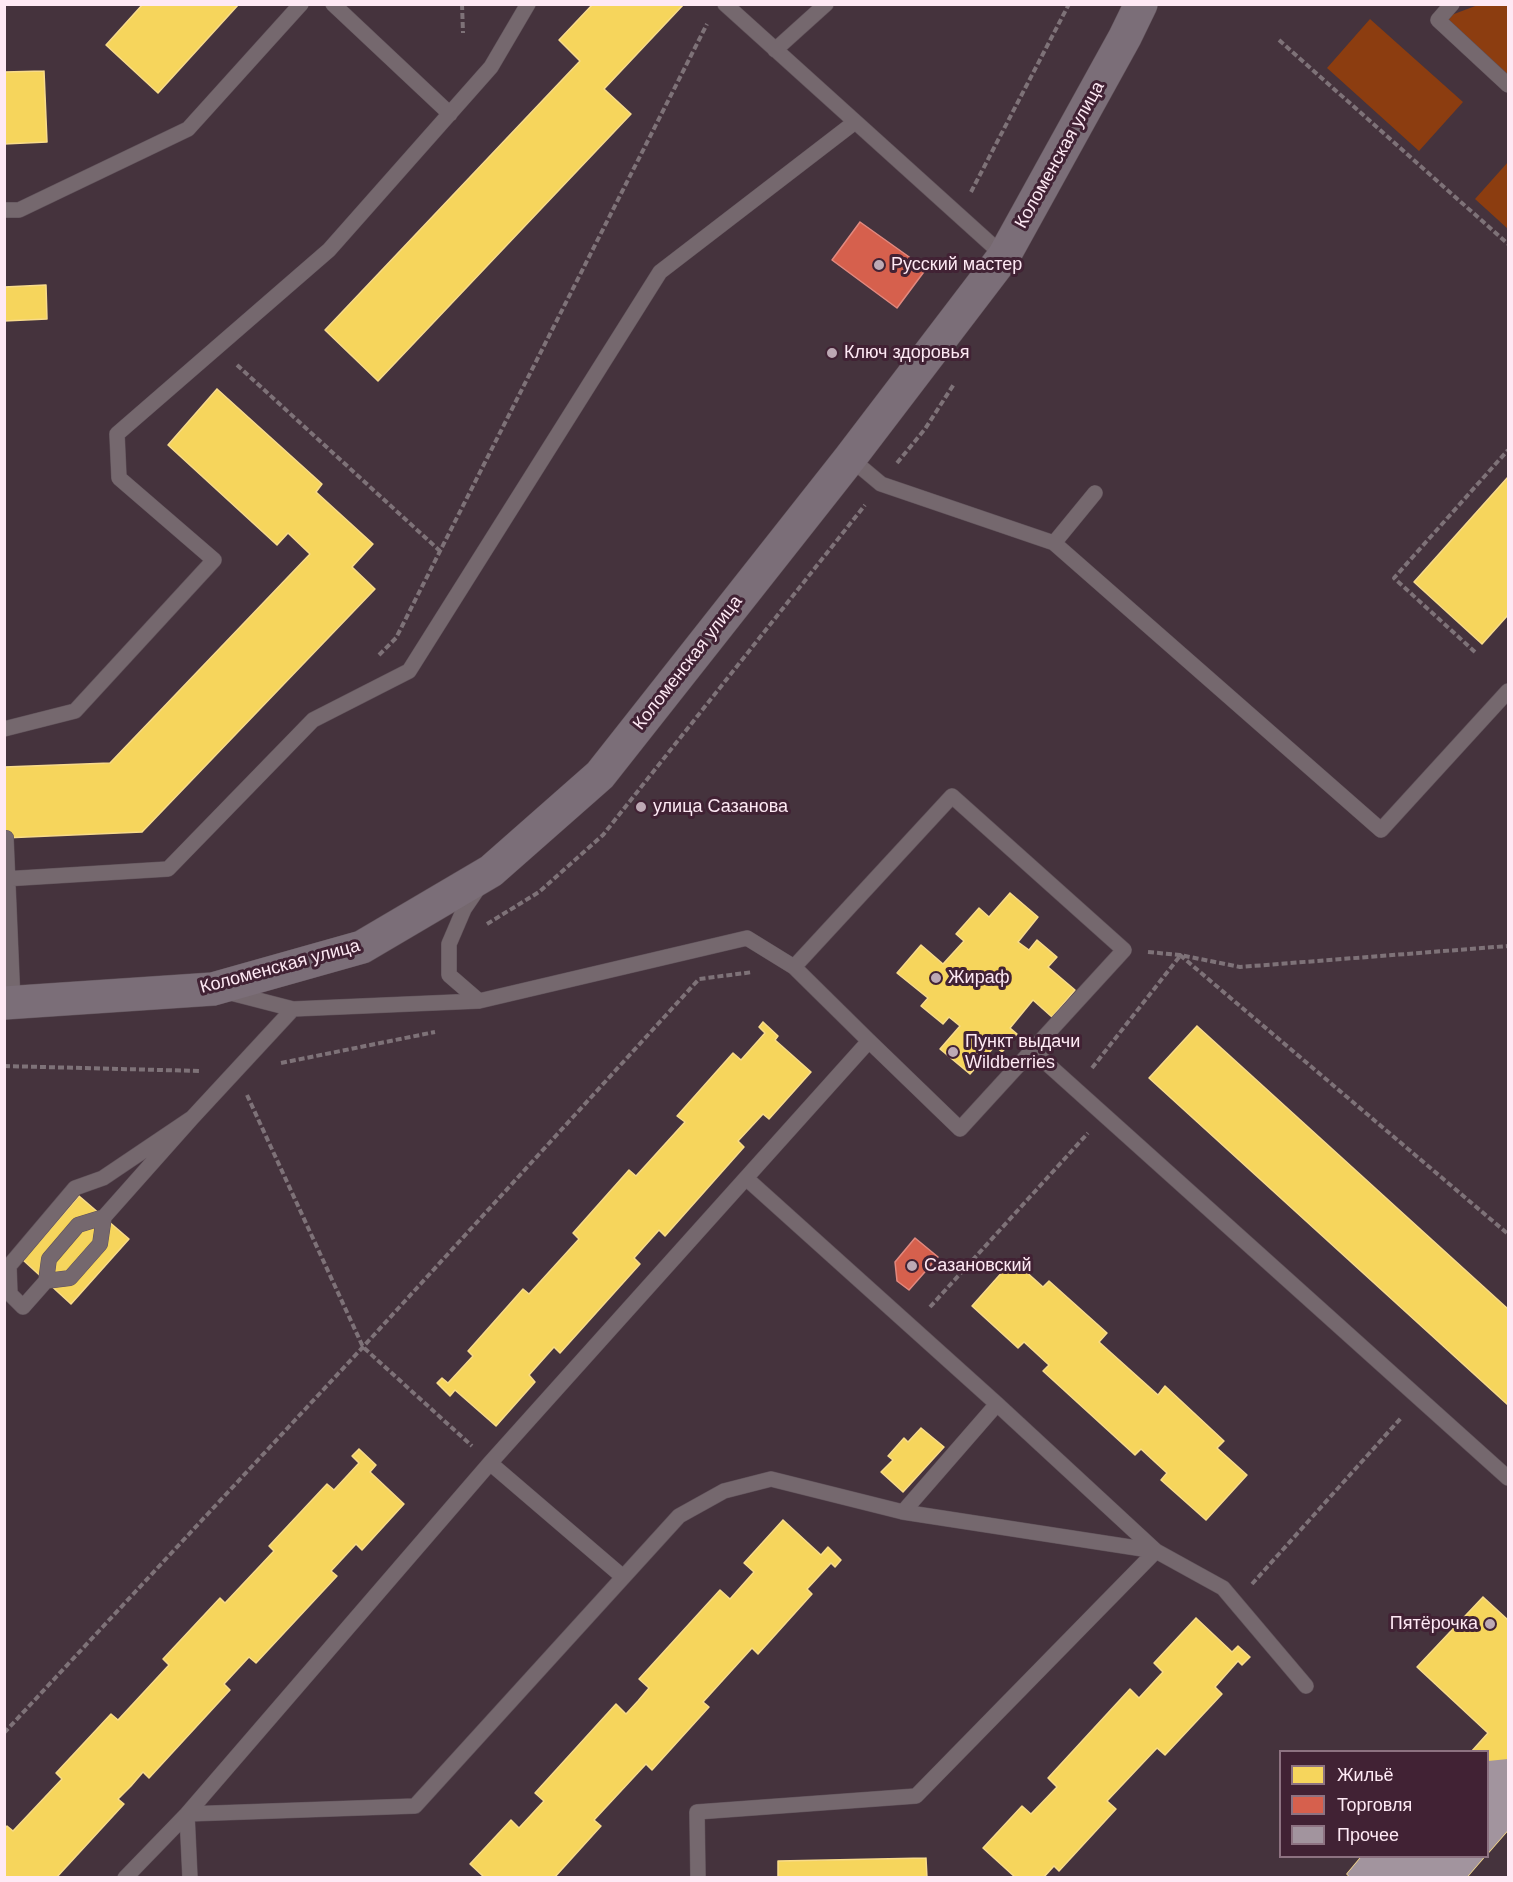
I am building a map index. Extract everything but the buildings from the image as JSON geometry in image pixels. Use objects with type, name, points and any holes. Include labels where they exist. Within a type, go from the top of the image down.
[{"type":"main road","name":"Коломенская улица","points":[[9,1003],[213,989],[362,946],[491,871],[600,775],[850,458],[1004,256],[1141,4]]},
{"type":"lane","points":[[4,210],[19,210],[188,129],[301,4]]},
{"type":"lane","points":[[333,4],[450,114]]},
{"type":"lane","points":[[4,729],[75,711],[214,560],[119,478],[117,434],[329,250],[491,67],[528,4]]},
{"type":"lane","points":[[725,4],[1004,256]]},
{"type":"lane","points":[[776,50],[826,4]]},
{"type":"lane","points":[[1452,4],[1438,20],[1509,85]]},
{"type":"lane","points":[[6,879],[168,868],[313,720],[409,671],[660,272],[855,122]]},
{"type":"lane","points":[[850,458],[881,484],[1054,543],[1380,830],[1509,691]]},
{"type":"lane","points":[[1054,543],[1095,493]]},
{"type":"lane","points":[[213,989],[293,1009],[479,1001],[747,938],[794,967],[960,1129],[1124,950],[952,796],[794,967]]},
{"type":"lane","points":[[6,838],[9,1003]]},
{"type":"lane","points":[[479,1001],[449,975],[449,944],[464,909],[491,871]]},
{"type":"lane","points":[[46,1281],[70,1278],[100,1244],[104,1217],[293,1009]]},
{"type":"lane","points":[[125,1878],[187,1814],[490,1463],[869,1041]]},
{"type":"lane","points":[[1033,1051],[1509,1478]]},
{"type":"lane","points":[[104,1217],[78,1224],[49,1259],[46,1281],[23,1307],[10,1294],[9,1266],[75,1188],[103,1178],[192,1118]]},
{"type":"lane","points":[[747,1179],[1156,1551],[1223,1588],[1305,1686]]},
{"type":"lane","points":[[903,1512],[997,1404]]},
{"type":"lane","points":[[490,1463],[622,1577]]},
{"type":"lane","points":[[187,1814],[415,1806],[679,1516],[724,1491],[771,1479],[903,1512],[1156,1551]]},
{"type":"lane","points":[[698,1878],[697,1812],[916,1796],[1156,1551]]},
{"type":"lane","points":[[187,1814],[190,1878]]},
{"type":"path","points":[[462,4],[463,33]]},
{"type":"path","points":[[958,215],[1069,4]]},
{"type":"path","points":[[371,662],[396,638],[712,15]]},
{"type":"path","points":[[1279,40],[1509,244]]},
{"type":"path","points":[[217,347],[440,550]]},
{"type":"path","points":[[1475,652],[1394,578],[1509,450]]},
{"type":"path","points":[[1180,955],[1240,967],[1509,946]]},
{"type":"path","points":[[1076,1089],[1180,955]]},
{"type":"path","points":[[1180,955],[1509,1234]]},
{"type":"path","points":[[688,981],[794,967]]},
{"type":"path","points":[[4,1733],[363,1347],[699,979]]},
{"type":"path","points":[[4,1066],[237,1072],[445,1030]]},
{"type":"path","points":[[237,1072],[363,1347],[490,1463]]},
{"type":"path","points":[[911,1328],[1104,1115]]},
{"type":"path","points":[[1235,1603],[1419,1397]]},
{"type":"shaded area","points":[[1478,5],[1508,5],[1508,85],[1438,20]]},
{"type":"shaded area","points":[[1370,19],[1463,102],[1419,151],[1327,68]]},
{"type":"shaded area","points":[[1508,162],[1508,229],[1475,199]]},
{"type":"place","name":"Русский мастер","points":[[879,265]]},
{"type":"place","name":"Ключ здоровья","points":[[832,353]]},
{"type":"place","name":"улица Сазанова","points":[[641,807]]},
{"type":"place","name":"Жираф","points":[[936,978]]},
{"type":"place","name":"Пункт выдачи Wildberries","points":[[953,1052]]},
{"type":"place","name":"Сазановский","points":[[912,1266]]},
{"type":"place","name":"Пятёрочка","points":[[1490,1624]]}]
